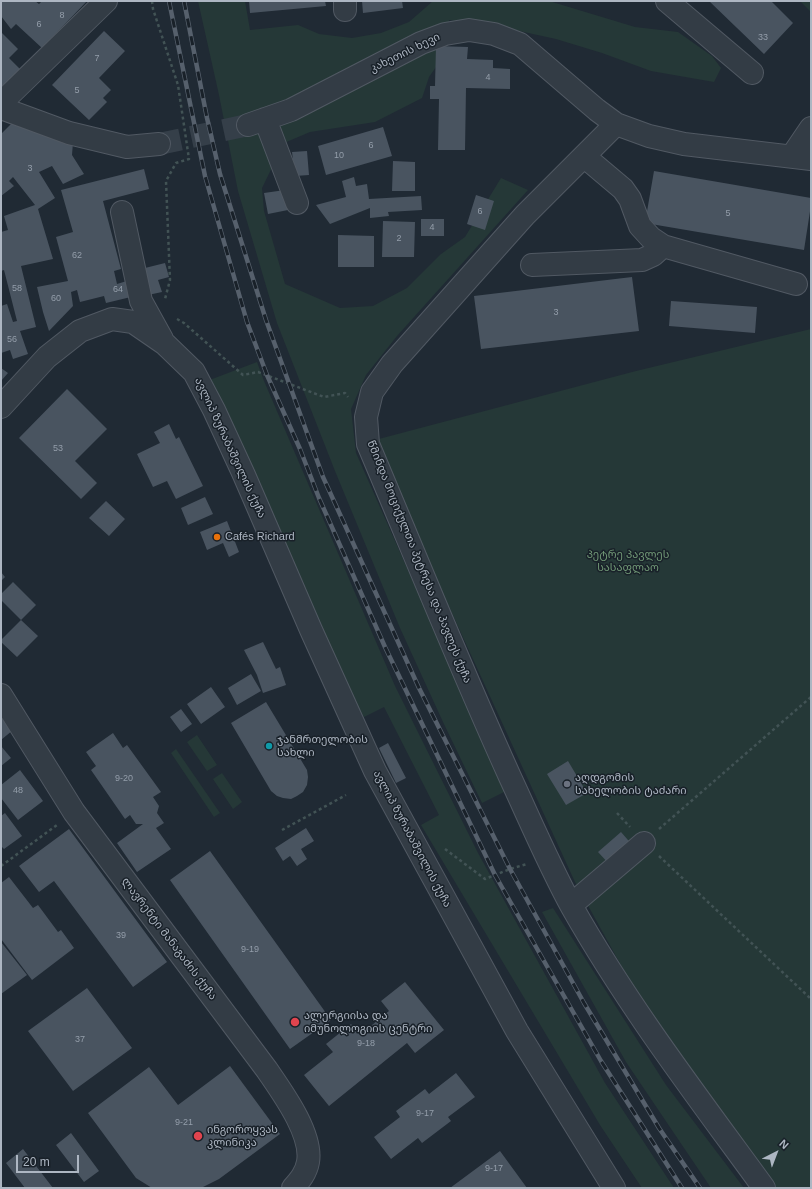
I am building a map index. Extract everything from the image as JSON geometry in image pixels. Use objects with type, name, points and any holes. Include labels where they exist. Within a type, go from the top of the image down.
[{"type":"street","points":[[1,103],[106,1]]},
{"type":"street","points":[[667,1],[752,73]]},
{"type":"street","name":"კახეთის ხევი","points":[[297,203],[256,122],[291,110],[421,44],[445,34],[469,30],[494,34],[520,44],[597,110],[616,124]]},
{"type":"street","points":[[1,108],[69,133],[127,147],[159,144]]},
{"type":"street","points":[[616,124],[649,136],[684,144],[802,157],[811,128]]},
{"type":"street","name":"წმინდა მოციქულთა პეტრესა და პავლეს ქუჩა","points":[[616,124],[585,157],[566,173],[525,215],[392,364],[372,392],[366,417],[368,444],[487,725],[547,858],[571,905],[597,950],[645,1025],[764,1188]]},
{"type":"street","points":[[585,157],[623,190],[630,199],[640,226],[651,238],[663,246],[796,284]]},
{"type":"street","points":[[122,212],[141,301],[165,344]]},
{"type":"street","points":[[532,265],[642,260],[653,255],[663,246]]},
{"type":"street","name":"ავლიპ ზურაბაშვილის ქუჩა","points":[[1,406],[47,357],[80,331],[112,319],[133,322],[165,344],[194,372],[214,410],[244,475],[375,771],[517,1031],[614,1188]]},
{"type":"street","name":"ლავრენტი მანაგაძის ქუჩა","points":[[1,695],[74,812],[267,1070],[296,1114],[307,1141],[309,1161],[304,1184]]},
{"type":"street","points":[[571,905],[644,842]]},
{"type":"path","points":[[152,1],[153,9],[178,85],[189,159],[176,164],[166,182],[170,280],[165,300]]},
{"type":"path","points":[[171,316],[184,323],[243,374],[258,372],[324,397],[345,393],[366,417]]},
{"type":"path","points":[[644,842],[811,697]]},
{"type":"path","points":[[282,830],[346,795]]},
{"type":"path","points":[[1,866],[74,812]]},
{"type":"path","points":[[617,813],[644,842],[811,999]]},
{"type":"path","points":[[445,849],[485,879],[510,869],[547,858]]},
{"type":"green space","points":[[198,1],[245,1],[250,30],[298,25],[319,34],[352,38],[381,33],[409,22],[433,1],[549,1],[635,27],[678,32],[712,56],[721,68],[714,82],[651,71],[602,53],[556,39],[510,29],[449,20],[446,53],[429,77],[422,98],[375,122],[310,132],[284,143],[262,188],[264,211],[285,284],[340,308],[373,306],[407,288],[441,254],[465,237],[501,178],[528,190],[397,336],[366,375],[351,409],[356,453],[506,791],[482,803],[400,628],[335,471],[277,323],[238,191]]},
{"type":"green space","points":[[800,1],[811,1],[811,12]]},
{"type":"green space","name":"პეტრე პავლეს სასაფლაო","points":[[811,329],[811,1188],[773,1188],[644,1007],[575,882],[445,598],[375,440],[636,371]]},
{"type":"green space","points":[[257,362],[395,686],[478,853],[605,1083],[674,1188],[642,1188],[600,1125],[421,825],[439,815],[384,707],[364,717],[357,709],[207,381]]},
{"type":"green space","points":[[197,735],[217,765],[207,771],[187,742]]},
{"type":"green space","points":[[176,749],[220,813],[214,817],[171,753]]},
{"type":"green space","points":[[222,773],[242,802],[233,809],[213,779]]},
{"type":"green space","points":[[553,908],[666,1085],[744,1188],[711,1188],[626,1062],[542,912]]},
{"type":"building","points":[[1,1],[35,1],[39,4],[42,1],[87,1],[42,48],[16,24],[11,29],[1,16]]},
{"type":"building","points":[[249,1],[325,1],[326,6],[250,13]]},
{"type":"building","points":[[362,1],[402,1],[403,8],[363,13]]},
{"type":"building","points":[[709,1],[771,1],[793,23],[764,54]]},
{"type":"building","points":[[104,31],[125,51],[99,78],[111,90],[103,98],[107,102],[89,120],[52,85]]},
{"type":"building","points":[[1,32],[18,49],[9,58],[20,69],[1,89]]},
{"type":"building","points":[[436,46],[468,47],[467,59],[493,60],[493,68],[510,69],[510,89],[466,88],[465,150],[438,150],[439,99],[430,99],[430,86],[435,86]]},
{"type":"building","points":[[13,122],[73,142],[72,155],[84,174],[63,184],[52,166],[39,172],[55,198],[38,209],[53,259],[21,266],[36,327],[20,331],[28,354],[13,359],[10,350],[1,353],[1,306],[7,304],[13,322],[17,321],[4,270],[1,271],[1,232],[8,230],[4,216],[35,205],[13,177],[9,181],[14,186],[1,196],[1,134]]},
{"type":"building","points":[[383,127],[392,156],[326,175],[318,146]]},
{"type":"building","points":[[307,151],[309,175],[295,176],[292,152]]},
{"type":"building","points":[[393,161],[415,162],[415,191],[392,191]]},
{"type":"building","points":[[144,169],[149,189],[103,201],[121,269],[114,271],[117,284],[130,280],[135,296],[106,303],[104,296],[80,302],[77,290],[71,292],[73,306],[49,331],[37,287],[68,281],[56,237],[73,232],[61,190]]},
{"type":"building","points":[[654,171],[811,198],[804,250],[645,223]]},
{"type":"building","points":[[354,177],[356,186],[367,184],[369,199],[421,196],[422,210],[388,212],[389,216],[370,218],[370,208],[330,224],[316,205],[346,197],[342,181]]},
{"type":"building","points":[[285,190],[288,210],[268,214],[264,193]]},
{"type":"building","points":[[476,195],[494,201],[485,230],[467,224]]},
{"type":"building","points":[[421,219],[444,219],[444,236],[421,236]]},
{"type":"building","points":[[383,221],[415,222],[414,257],[382,257]]},
{"type":"building","points":[[338,235],[374,236],[374,267],[338,267]]},
{"type":"building","points":[[165,263],[169,277],[158,280],[162,292],[148,295],[141,269]]},
{"type":"building","points":[[632,277],[639,331],[481,349],[474,296]]},
{"type":"building","points":[[671,301],[757,307],[755,333],[669,326]]},
{"type":"building","points":[[1,368],[8,373],[1,381]]},
{"type":"building","points":[[67,389],[107,429],[75,461],[97,483],[81,499],[19,438]]},
{"type":"building","points":[[169,424],[176,439],[179,437],[203,486],[176,499],[167,481],[153,487],[137,454],[160,443],[154,432]]},
{"type":"building","points":[[205,497],[213,514],[188,525],[181,508]]},
{"type":"building","points":[[106,501],[125,519],[109,536],[89,518]]},
{"type":"building","points":[[227,521],[239,552],[229,557],[223,543],[207,550],[200,532]]},
{"type":"building","points":[[1,572],[5,577],[1,581]]},
{"type":"building","points":[[13,582],[36,605],[21,620],[1,600],[1,594]]},
{"type":"building","points":[[21,620],[38,636],[17,657],[1,642],[1,640]]},
{"type":"building","points":[[263,642],[276,669],[280,667],[286,685],[263,693],[257,675],[244,650]]},
{"type":"building","points":[[251,674],[261,691],[237,705],[228,688]]},
{"type":"building","points":[[211,687],[225,707],[201,724],[187,704]]},
{"type":"building","name":"ჯანმრთელობის სახლი","points":[[266,702],[307,770],[307,785],[303,792],[291,799],[277,796],[271,791],[231,723]]},
{"type":"building","points":[[181,709],[192,724],[181,732],[170,717]]},
{"type":"building","points":[[1,715],[13,730],[1,740]]},
{"type":"building","points":[[113,733],[123,748],[127,745],[161,792],[153,797],[159,806],[157,813],[164,823],[156,828],[171,849],[137,872],[117,843],[143,824],[136,824],[130,815],[125,819],[91,770],[96,766],[86,752]]},
{"type":"building","points":[[388,743],[406,778],[396,783],[379,748]]},
{"type":"building","points":[[1,746],[11,758],[1,766]]},
{"type":"building","name":"აღდგომის სახელობის ტაძარი","points":[[568,761],[587,793],[566,805],[547,774]]},
{"type":"building","points":[[20,770],[43,801],[18,820],[1,798],[1,785]]},
{"type":"building","points":[[5,813],[22,836],[4,849],[1,846],[1,816]]},
{"type":"building","points":[[306,828],[314,841],[301,849],[307,859],[297,866],[290,856],[283,861],[275,848]]},
{"type":"building","points":[[69,829],[167,962],[133,987],[54,881],[39,892],[19,866]]},
{"type":"building","points":[[621,832],[634,847],[611,866],[598,852]]},
{"type":"building","points":[[210,851],[331,1020],[290,1049],[170,880]]},
{"type":"building","points":[[9,877],[33,908],[38,905],[58,932],[61,930],[74,948],[32,980],[1,939],[1,883]]},
{"type":"building","points":[[1,942],[27,975],[1,994]]},
{"type":"building","points":[[405,982],[444,1030],[415,1053],[407,1043],[329,1106],[304,1075],[333,1052],[326,1044],[351,1024],[360,1035],[389,1011],[381,1001]]},
{"type":"building","points":[[87,988],[132,1048],[73,1091],[28,1031]]},
{"type":"building","points":[[230,1066],[280,1134],[219,1179],[201,1188],[152,1188],[136,1178],[88,1113],[149,1067],[178,1105]]},
{"type":"building","points":[[456,1073],[475,1097],[448,1117],[451,1121],[422,1143],[418,1138],[391,1159],[374,1137],[400,1117],[396,1111],[425,1089],[429,1094]]},
{"type":"building","points":[[71,1133],[99,1171],[84,1182],[56,1145]]},
{"type":"building","points":[[23,1149],[53,1188],[25,1188],[6,1163]]},
{"type":"building","points":[[500,1151],[527,1188],[450,1188]]},
{"type":"tunnel","points":[[159,144],[248,125]]},
{"type":"railway","points":[[169,1],[205,176],[247,322],[267,375],[300,449],[319,498],[385,647],[495,875],[601,1061],[682,1188]]},
{"type":"railway","points":[[184,1],[207,118],[220,174],[266,320],[323,477],[419,688],[510,869],[584,1003],[659,1128],[700,1188]]},
{"type":"place","name":"Cafés Richard","points":[[217,537]]},
{"type":"place","name":"ჯანმრთელობის სახლი","points":[[269,746]]},
{"type":"place","name":"აღდგომის სახელობის ტაძარი","points":[[567,784]]},
{"type":"place","name":"ალერგიისა და იმუნოლოგიის ცენტრი","points":[[295,1022]]},
{"type":"place","name":"ინგოროყვას კლინიკა","points":[[198,1136]]}]
